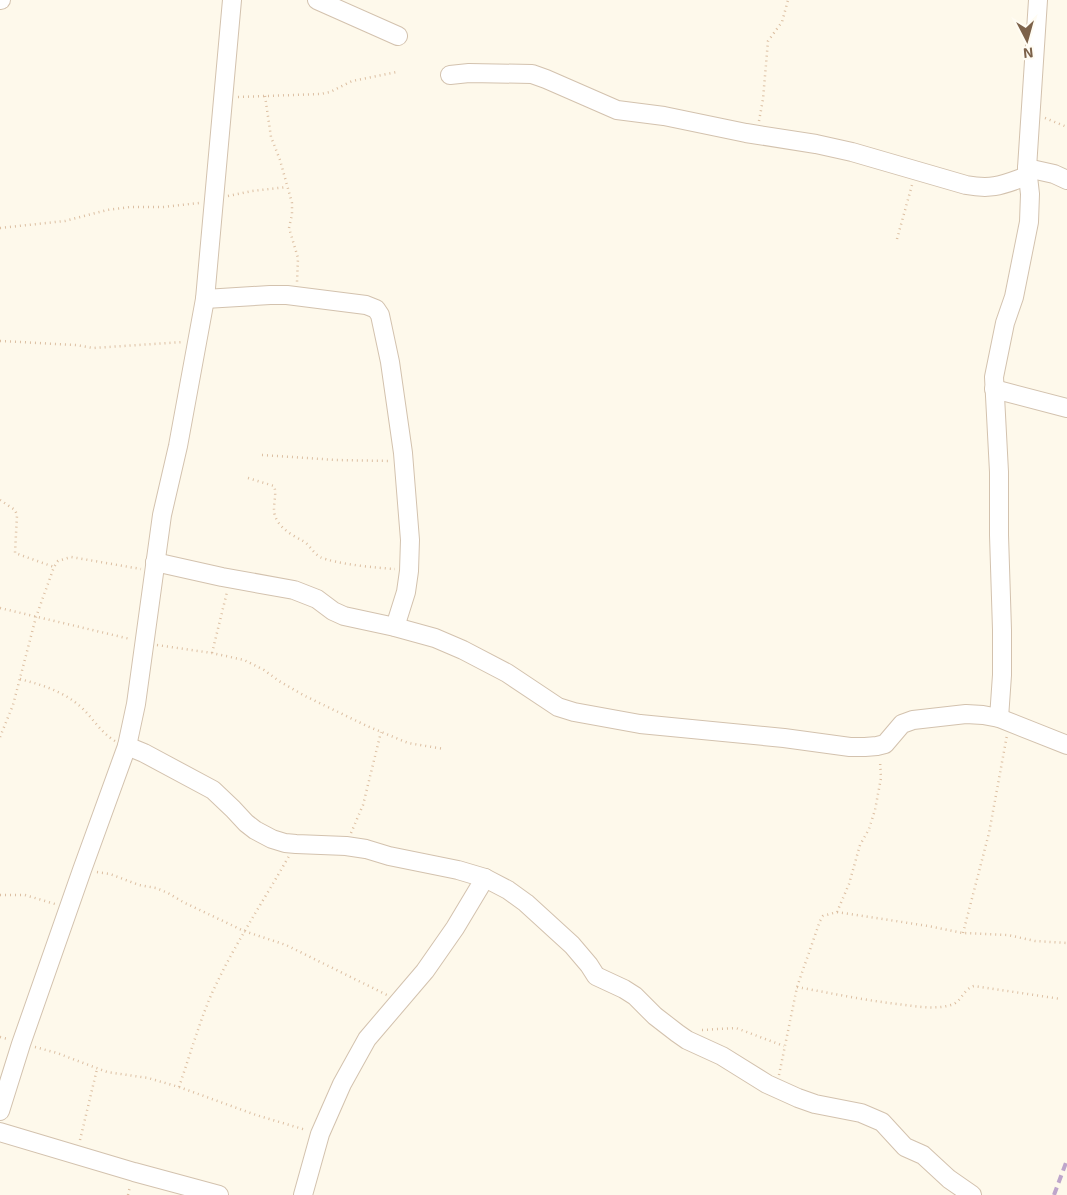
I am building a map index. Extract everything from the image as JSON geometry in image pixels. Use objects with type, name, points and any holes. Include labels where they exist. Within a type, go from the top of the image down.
[{"type":"street","points":[[0,1111],[21,1044],[127,746],[136,704],[162,515],[178,446],[205,299],[232,0]]},
{"type":"street","points":[[317,0],[398,36]]},
{"type":"street","points":[[1004,720],[999,472],[994,377],[998,351],[1014,297],[1029,222],[1030,194],[1027,172],[1038,0]]},
{"type":"street","points":[[450,75],[469,73],[532,74],[617,110],[664,116],[852,152],[982,188],[997,187],[1027,172],[1054,174],[1067,180]]},
{"type":"street","points":[[205,299],[270,295],[296,296],[366,305],[376,309],[380,315],[390,362],[404,462],[410,546],[406,592],[395,627]]},
{"type":"street","points":[[994,389],[1067,408]]},
{"type":"street","points":[[154,567],[294,590],[317,598],[333,612],[344,616],[435,638],[464,650],[507,673],[558,707],[574,712],[640,724],[758,735],[850,747],[880,745],[888,740],[902,724],[913,720],[966,714],[983,715],[1004,720],[1067,745]]},
{"type":"street","points":[[127,746],[144,752],[213,790],[255,830],[285,843],[346,846],[458,870],[485,878],[517,895],[572,945],[596,976],[624,989],[634,996],[676,1033],[722,1056],[776,1089],[815,1104],[861,1113],[882,1122],[905,1147],[923,1155],[949,1179],[972,1195]]},
{"type":"street","points":[[303,1195],[320,1134],[342,1084],[367,1039],[425,971],[455,928],[485,878]]},
{"type":"street","points":[[0,1132],[199,1192],[219,1195]]},
{"type":"path","points":[[757,134],[763,99],[768,41],[782,22],[788,0]]},
{"type":"path","points":[[222,98],[321,94],[330,92],[352,81],[397,72]]},
{"type":"path","points":[[265,96],[270,137],[280,160],[292,203],[290,235],[298,258],[296,296]]},
{"type":"path","points":[[1031,115],[1046,118],[1067,127]]},
{"type":"path","points":[[897,238],[916,171]]},
{"type":"path","points":[[0,228],[65,221],[130,206],[162,207],[213,201],[245,192],[287,187]]},
{"type":"path","points":[[0,341],[76,345],[93,348],[179,342],[198,343]]},
{"type":"path","points":[[262,455],[404,462]]},
{"type":"path","points":[[248,478],[274,486],[276,490],[274,515],[277,520],[282,527],[310,546],[321,557],[384,569],[409,571]]},
{"type":"path","points":[[0,500],[15,510],[18,515],[15,552],[54,567]]},
{"type":"path","points":[[0,737],[13,705],[36,617],[58,560],[71,557],[154,567]]},
{"type":"path","points":[[212,653],[231,579]]},
{"type":"path","points":[[0,608],[145,642],[212,653],[254,664],[305,696],[381,732],[408,743],[444,749]]},
{"type":"path","points":[[20,679],[60,692],[80,707],[107,736],[127,746]]},
{"type":"path","points":[[963,934],[988,833],[1004,720]]},
{"type":"path","points":[[346,846],[363,806],[381,732]]},
{"type":"path","points":[[837,912],[849,884],[860,845],[869,829],[875,810],[881,778],[880,745]]},
{"type":"path","points":[[179,1086],[206,1007],[244,931],[296,844]]},
{"type":"path","points":[[82,870],[110,874],[131,883],[156,888],[244,931],[286,945],[399,1001]]},
{"type":"path","points":[[0,895],[25,895],[68,909]]},
{"type":"path","points":[[776,1089],[797,987],[823,916],[837,912],[928,926],[963,934],[1008,934],[1048,943],[1067,943]]},
{"type":"path","points":[[797,987],[870,1000],[925,1007],[949,1006],[960,1000],[966,990],[974,986],[1062,999]]},
{"type":"path","points":[[676,1033],[714,1028],[736,1028],[784,1046]]},
{"type":"path","points":[[21,1044],[57,1053],[97,1069],[119,1075],[153,1079],[179,1086],[256,1115],[320,1134]]},
{"type":"path","points":[[77,1154],[97,1069]]},
{"type":"railway","points":[[1054,1195],[1067,1160]]}]
